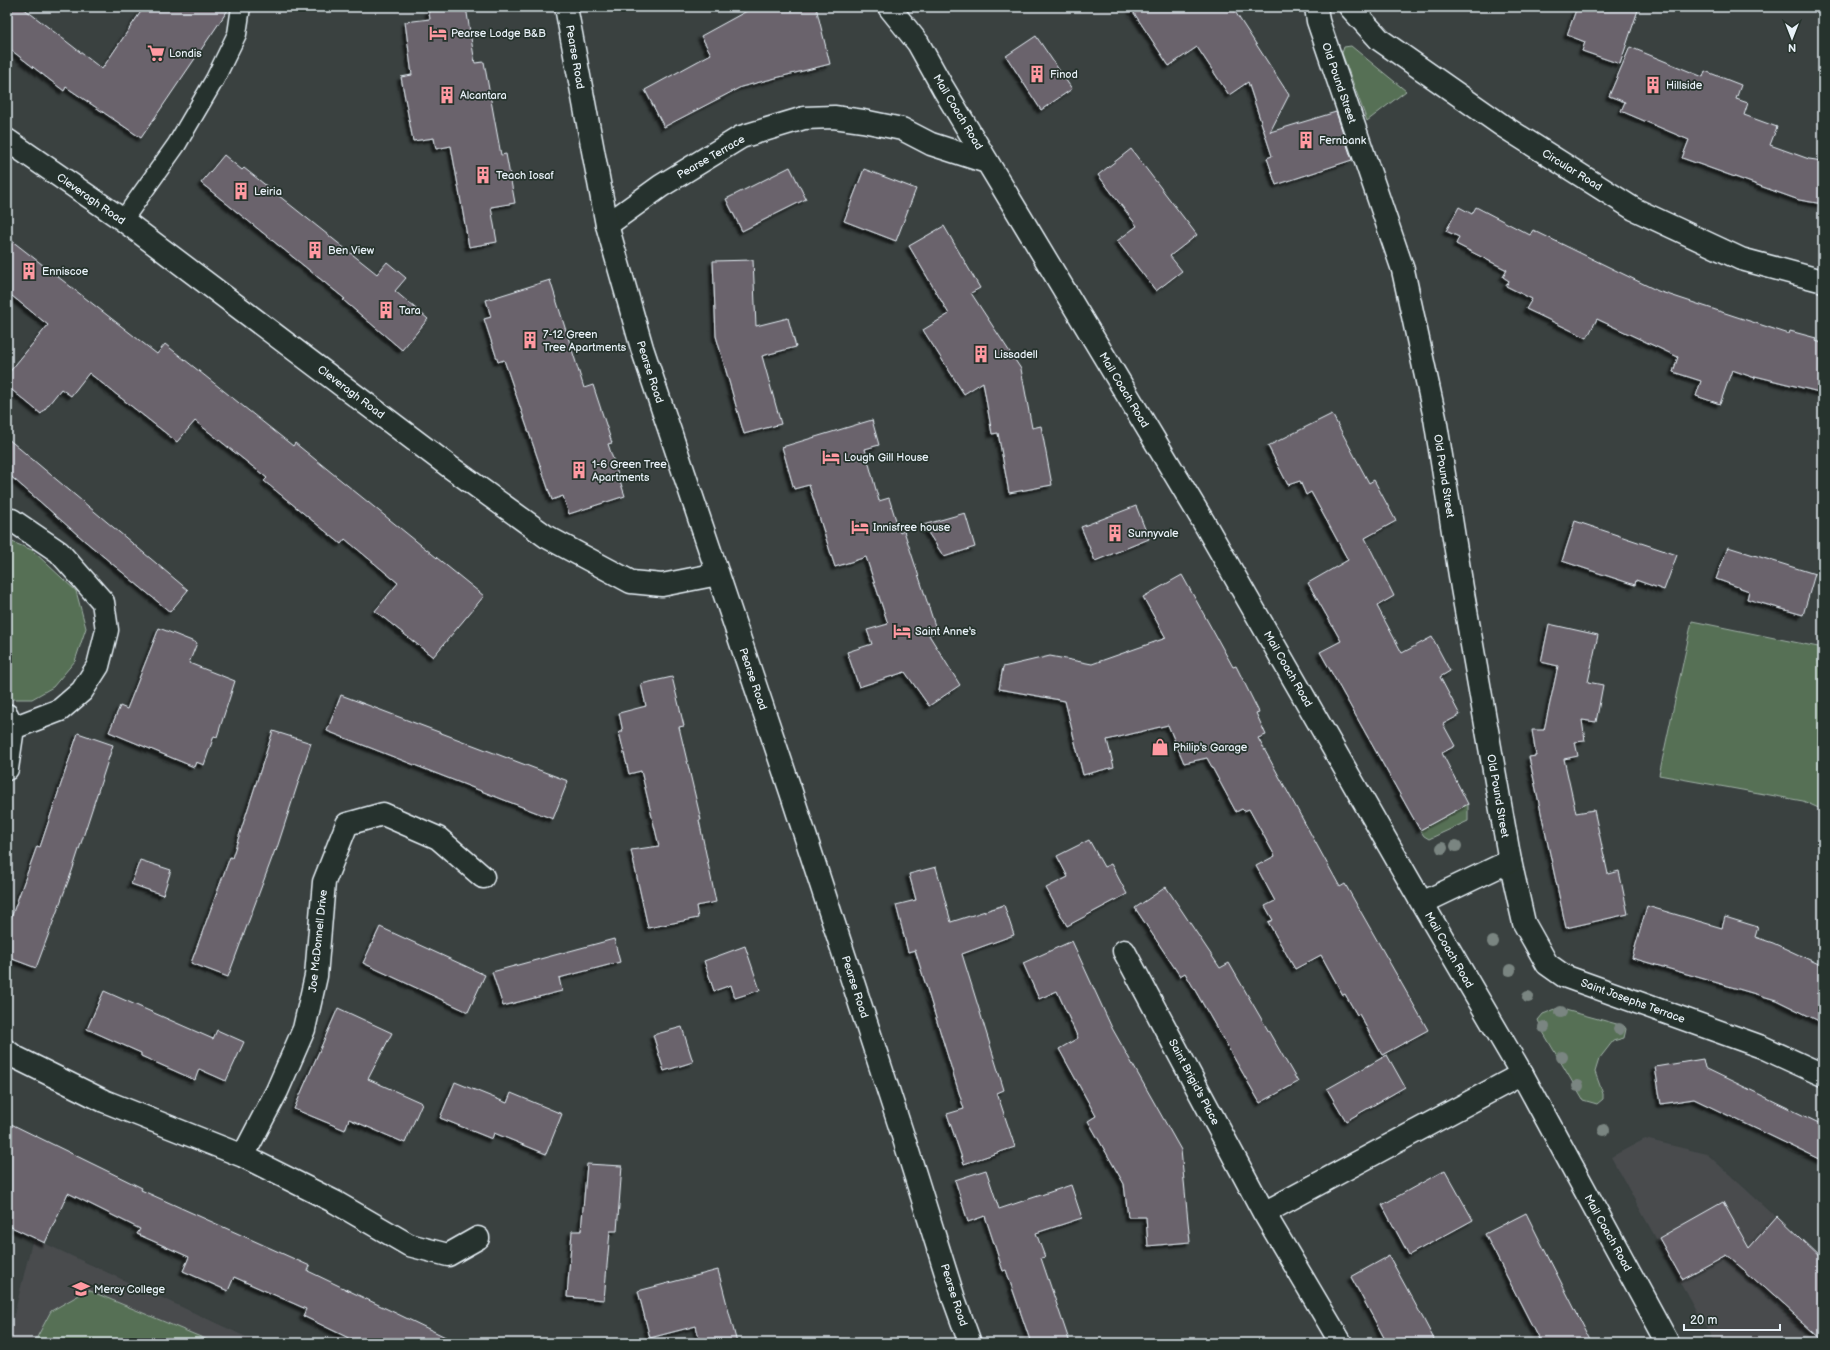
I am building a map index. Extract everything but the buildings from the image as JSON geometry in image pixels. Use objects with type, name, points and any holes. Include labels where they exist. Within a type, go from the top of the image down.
[{"type":"street","name":"Pearse Road","points":[[566,7],[607,226],[642,348],[791,792],[902,1131],[954,1299],[970,1343]]},
{"type":"street","name":"Mail Coach Road","points":[[889,7],[918,43],[987,162],[1203,521],[1522,1074],[1668,1343]]},
{"type":"street","name":"Old Pound Street","points":[[1316,7],[1318,21],[1404,278],[1435,418],[1462,588],[1510,861]]},
{"type":"street","name":"Circular Road","points":[[1350,7],[1380,40],[1503,126],[1634,209],[1741,259],[1823,281]]},
{"type":"street","name":"Pearse Terrace","points":[[607,226],[661,186],[741,137],[804,118],[834,117],[863,120],[902,129],[931,144],[987,162]]},
{"type":"street","name":"Cleveragh Road","points":[[7,140],[123,220],[444,462],[547,537],[631,582],[662,585],[718,574]]},
{"type":"street","points":[[7,521],[12,520],[59,552],[103,602],[107,630],[98,666],[82,691],[60,710],[10,721],[7,769]]},
{"type":"street","name":"Joe McDonnell Drive","points":[[243,1156],[277,1091],[304,1029],[316,976],[324,882],[347,824],[384,814],[438,838],[483,877]]},
{"type":"street","points":[[1422,903],[1510,861]]},
{"type":"street","name":"Saint Josephs Terrace","points":[[1510,861],[1524,923],[1547,964],[1564,976],[1762,1047],[1823,1075]]},
{"type":"street","name":"Saint Brigid's Place","points":[[1124,951],[1264,1214],[1341,1343]]},
{"type":"street","points":[[7,1051],[15,1057],[104,1101],[243,1156],[335,1202],[409,1244],[448,1255],[478,1238]]},
{"type":"street","points":[[1264,1214],[1522,1074]]},
{"type":"lane","points":[[123,220],[177,144],[215,79],[237,34],[241,7]]},
{"type":"shaded area","points":[[1645,1139],[1707,1154],[1823,1260],[1823,1342],[1714,1343],[1611,1157]]},
{"type":"shaded area","name":"Mercy College","points":[[33,1238],[259,1343],[7,1343]]},
{"type":"green space","points":[[1351,46],[1406,91],[1367,121],[1342,53],[1344,47]]},
{"type":"green space","points":[[7,540],[32,550],[76,591],[86,628],[75,661],[53,687],[32,699],[12,699],[7,694]]},
{"type":"green space","points":[[1692,621],[1823,648],[1823,810],[1803,801],[1659,775]]},
{"type":"green space","points":[[1468,804],[1468,821],[1429,839],[1424,836],[1420,830]]},
{"type":"green space","points":[[1558,1008],[1624,1026],[1626,1029],[1624,1038],[1613,1041],[1599,1059],[1595,1072],[1603,1094],[1603,1099],[1597,1104],[1583,1100],[1543,1032],[1538,1020],[1543,1014]]},
{"type":"green space","points":[[88,1290],[215,1343],[34,1343],[51,1311]]},
{"type":"place","name":"Pearse Lodge B&B","points":[[438,33]]},
{"type":"place","name":"Londis","points":[[156,53]]},
{"type":"place","name":"Finod","points":[[1037,74]]},
{"type":"place","name":"Hillside","points":[[1653,85]]},
{"type":"place","name":"Alcantara","points":[[447,95]]},
{"type":"place","name":"Fernbank","points":[[1306,140]]},
{"type":"place","name":"Teach Iosaf","points":[[483,175]]},
{"type":"place","name":"Leiria","points":[[241,191]]},
{"type":"place","name":"Ben View","points":[[315,250]]},
{"type":"place","name":"Enniscoe","points":[[29,271]]},
{"type":"place","name":"Tara","points":[[386,310]]},
{"type":"place","name":"7-12 Green Tree Apartments","points":[[530,340]]},
{"type":"place","name":"Lissadell","points":[[981,354]]},
{"type":"place","name":"Lough Gill House","points":[[831,457]]},
{"type":"place","name":"1-6 Green Tree Apartments","points":[[579,470]]},
{"type":"place","name":"Innisfree house","points":[[860,527]]},
{"type":"place","name":"Sunnyvale","points":[[1115,533]]},
{"type":"place","name":"Saint Anne's","points":[[902,631]]},
{"type":"place","name":"Philip's Garage","points":[[1160,747]]},
{"type":"place","name":"Mercy College","points":[[81,1289]]}]
